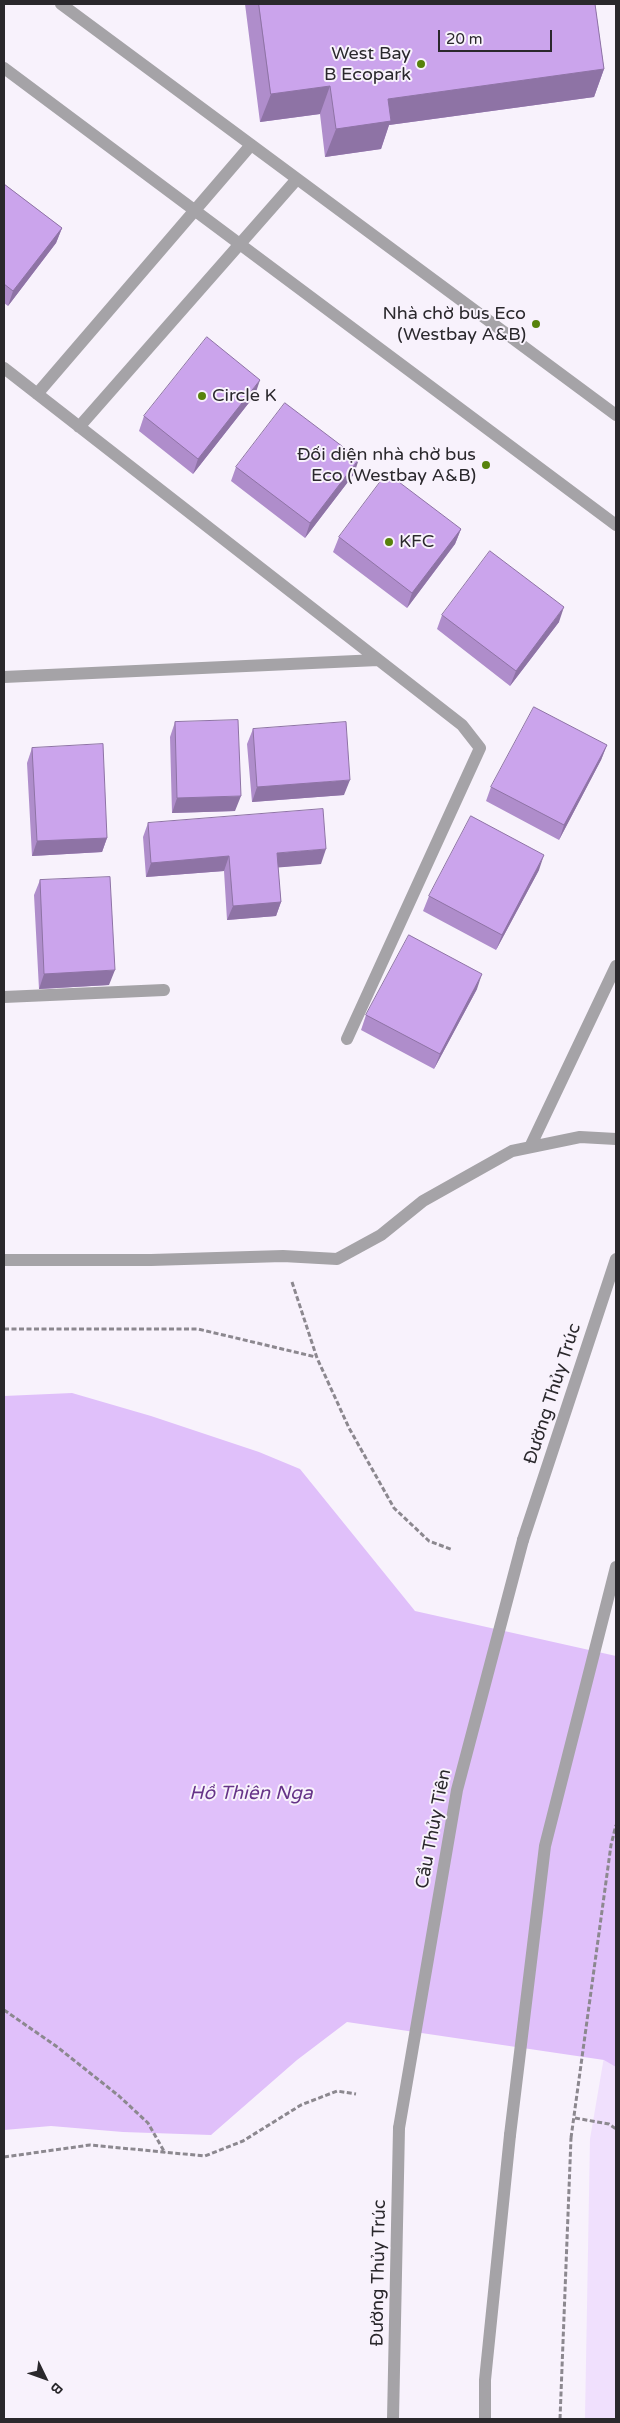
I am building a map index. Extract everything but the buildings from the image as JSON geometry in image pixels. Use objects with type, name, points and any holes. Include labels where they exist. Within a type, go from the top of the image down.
[{"type":"street","points":[[61,4],[616,415]]},
{"type":"street","points":[[4,68],[616,525]]},
{"type":"street","points":[[37,394],[251,145]]},
{"type":"street","points":[[79,428],[297,179]]},
{"type":"street","points":[[4,368],[462,725],[480,748],[347,1039]]},
{"type":"street","points":[[4,677],[378,660]]},
{"type":"street","points":[[530,1147],[616,966]]},
{"type":"street","points":[[4,997],[164,990]]},
{"type":"street","points":[[4,1260],[151,1260],[283,1256],[337,1259],[381,1235],[423,1200],[512,1151],[580,1137],[616,1139]]},
{"type":"street","name":"Đường Thủy Trúc","points":[[523,1540],[616,1259]]},
{"type":"street","name":"Cầu Thủy Tiên","points":[[399,2128],[457,1790],[523,1540]]},
{"type":"street","points":[[485,2419],[485,2380],[510,2135],[545,1846],[616,1567]]},
{"type":"street","name":"Đường Thủy Trúc","points":[[393,2419],[399,2128]]},
{"type":"path","points":[[283,1256],[317,1358],[349,1428],[394,1508],[429,1541],[453,1550]]},
{"type":"path","points":[[4,1330],[198,1329],[317,1358]]},
{"type":"path","points":[[560,2419],[571,2138],[611,1845],[616,1825]]},
{"type":"path","points":[[4,2010],[56,2046],[119,2096],[148,2123],[165,2154]]},
{"type":"path","points":[[4,2157],[90,2145],[165,2154],[205,2156],[243,2141],[301,2105],[337,2091],[356,2094]]},
{"type":"path","points":[[575,2118],[608,2124],[616,2128]]},
{"type":"shaded area","points":[[616,1987],[616,2419],[585,2419],[590,2139]]},
{"type":"water","name":"Hồ Thiên Nga","points":[[72,1393],[151,1416],[259,1452],[300,1469],[415,1611],[616,1656],[616,2067],[604,2060],[347,2022],[297,2060],[211,2135],[123,2132],[51,2126],[4,2130],[4,1396]]},
{"type":"place","name":"West Bay B Ecopark","points":[[421,64]]},
{"type":"place","name":"Nhà chờ bus Eco (Westbay A&B)","points":[[536,324]]},
{"type":"place","name":"Circle K","points":[[202,396]]},
{"type":"place","name":"Đối diện nhà chờ bus Eco (Westbay A&B)","points":[[486,465]]},
{"type":"place","name":"KFC","points":[[389,542]]}]
